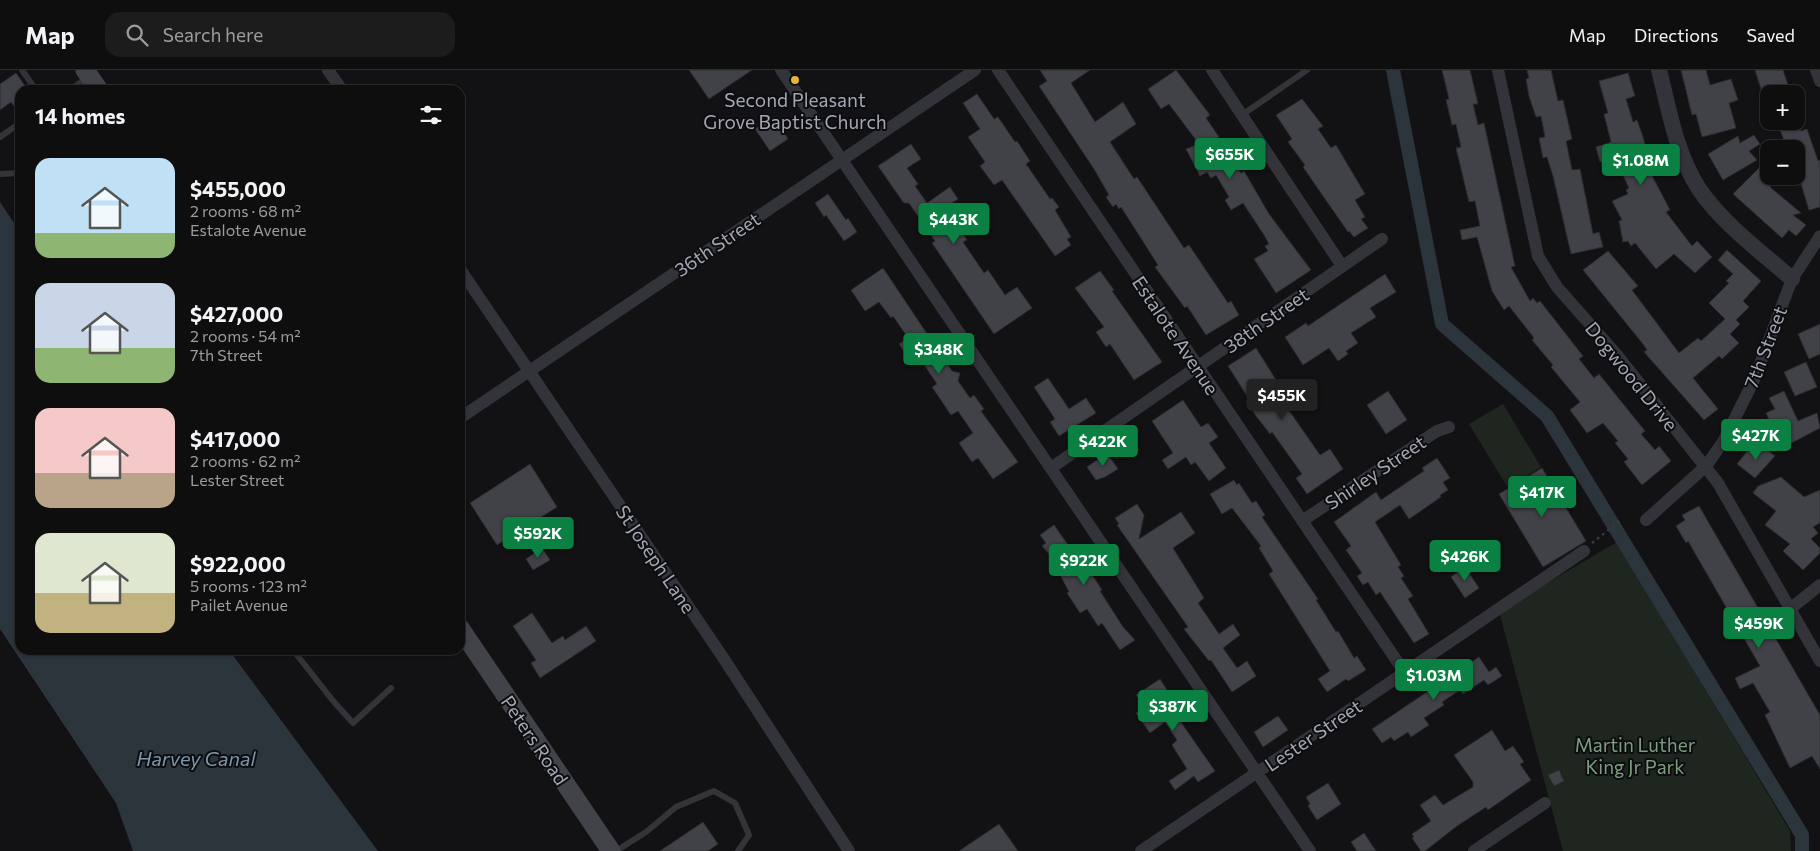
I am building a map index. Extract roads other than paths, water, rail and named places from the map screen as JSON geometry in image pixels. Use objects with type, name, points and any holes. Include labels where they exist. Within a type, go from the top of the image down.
[{"type":"main road","name":"Peters Road","points":[[465,635],[611,851]]},
{"type":"street","points":[[328,70],[338,85]]},
{"type":"street","points":[[782,70],[1310,851]]},
{"type":"street","name":"36th Street","points":[[465,412],[975,70]]},
{"type":"street","name":"Estalote Avenue","points":[[998,70],[1405,673]]},
{"type":"street","points":[[1212,70],[1342,266]]},
{"type":"street","name":"Dogwood Drive","points":[[1498,70],[1538,256],[1557,288],[1617,354],[1718,483],[1820,661]]},
{"type":"street","points":[[1658,70],[1681,153],[1698,188],[1719,215],[1792,279]]},
{"type":"street","points":[[1816,70],[1820,81]]},
{"type":"street","name":"7th Street","points":[[1646,520],[1706,466],[1723,442],[1754,380],[1792,279],[1820,236]]},
{"type":"street","name":"38th Street","points":[[1051,468],[1382,239]]},
{"type":"street","name":"St Joseph Lane","points":[[465,277],[527,371],[722,656],[849,851]]},
{"type":"street","name":"Shirley Street","points":[[1302,521],[1437,431],[1449,427]]},
{"type":"street","name":"Lester Street","points":[[1141,851],[1584,551]]},
{"type":"street","points":[[1790,610],[1820,585]]},
{"type":"street","points":[[1474,851],[1545,803]]},
{"type":"lane","points":[[22,70],[32,85]]},
{"type":"lane","points":[[1242,115],[1307,70]]},
{"type":"lane","points":[[80,85],[91,79]]},
{"type":"lane","points":[[0,137],[15,127]]},
{"type":"lane","points":[[0,174],[15,173]]},
{"type":"lane","points":[[297,655],[334,702],[354,723],[391,688]]},
{"type":"lane","points":[[616,851],[646,832],[676,808],[714,792],[735,803],[749,835],[738,851]]},
{"type":"water","name":"Harvey Canal","points":[[0,202],[15,224],[15,652],[0,629]]},
{"type":"water","name":"Harvey Canal","points":[[17,655],[233,655],[378,851],[133,851],[116,803]]},
{"type":"waterway","points":[[1393,70],[1442,324],[1547,416],[1802,835],[1802,851]]},
{"type":"place","name":"Second Pleasant Grove Baptist Church","points":[[795,80]]},
{"type":"park label","name":"Martin Luther King Jr Park","points":[[1635,755]]}]
